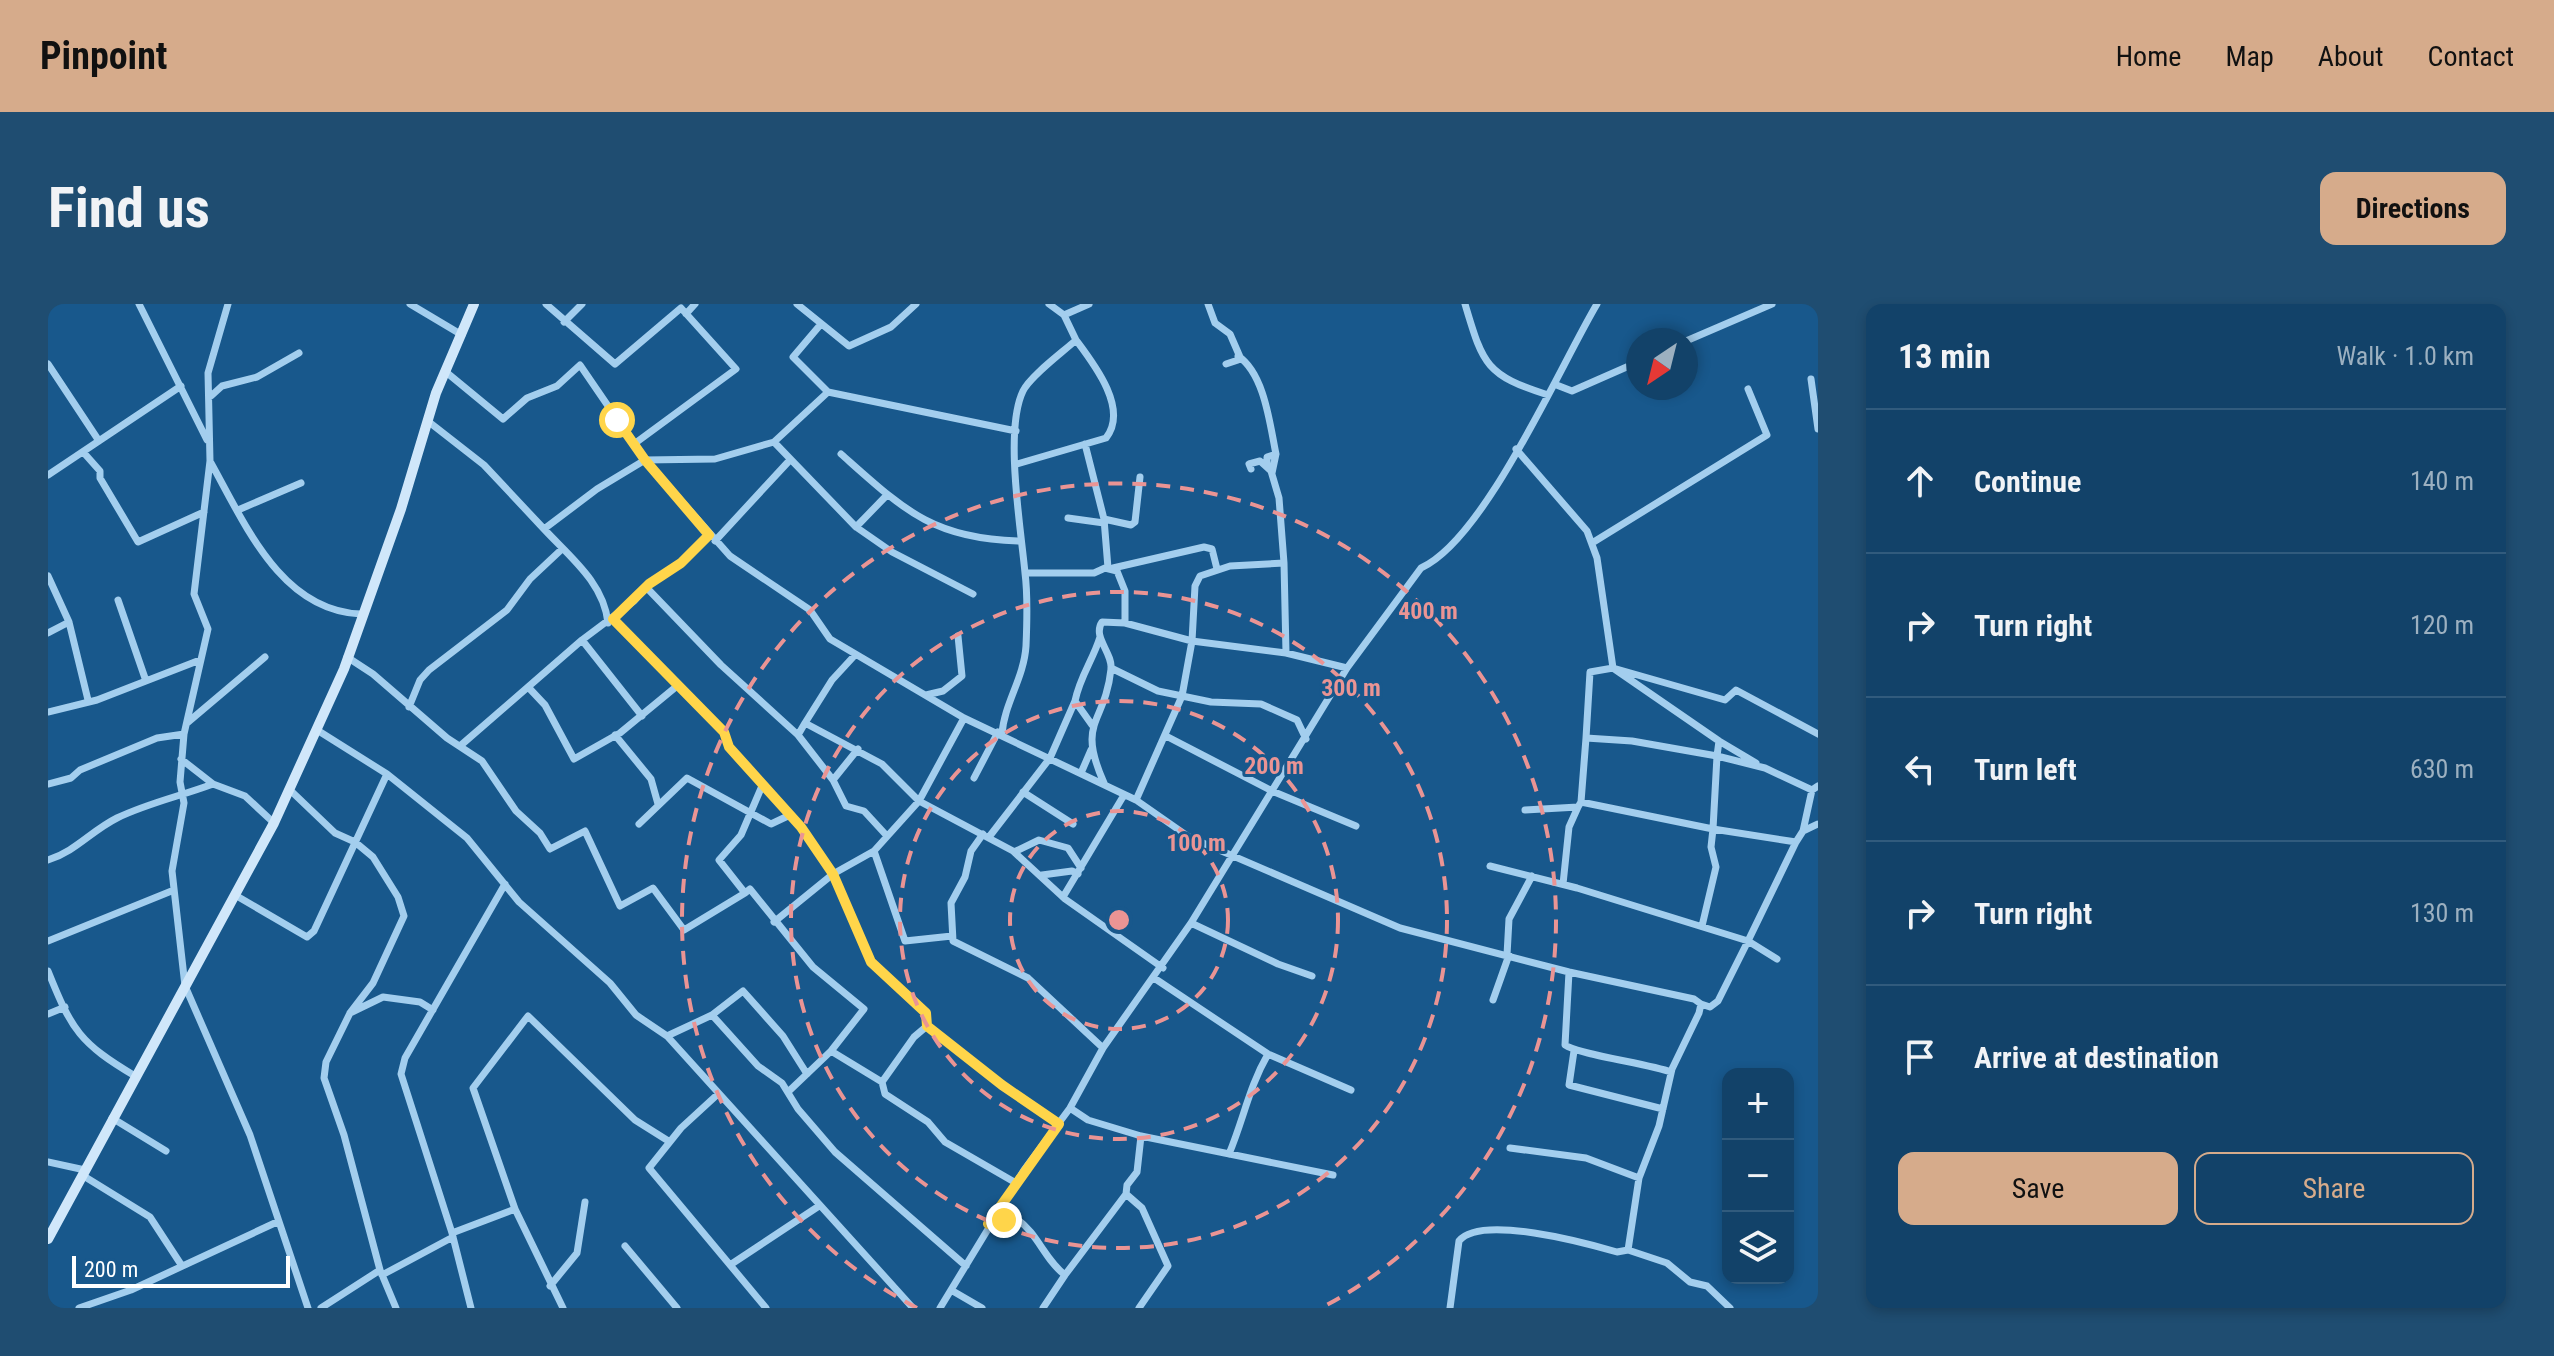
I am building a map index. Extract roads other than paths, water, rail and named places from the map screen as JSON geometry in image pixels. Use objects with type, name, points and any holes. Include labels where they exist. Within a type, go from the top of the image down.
[{"type":"street","points":[[139,304],[208,442]]},
{"type":"street","points":[[228,304],[210,360],[210,461],[194,594],[208,629],[184,734],[180,782],[184,795],[174,857],[174,890],[185,986],[250,1135],[308,1308]]},
{"type":"street","points":[[410,304],[462,335]]},
{"type":"street","points":[[48,1239],[290,790],[347,657],[401,509],[446,372],[474,304]]},
{"type":"street","points":[[546,304],[615,364],[681,308],[736,369],[634,444]]},
{"type":"street","points":[[564,322],[582,304]]},
{"type":"street","points":[[686,314],[695,304]]},
{"type":"street","points":[[797,304],[849,346],[891,327],[916,304]]},
{"type":"street","points":[[1017,464],[1106,438],[1115,416],[1106,394],[1107,382],[1076,340],[1064,315],[1049,304]]},
{"type":"street","points":[[1064,315],[1089,304]]},
{"type":"street","points":[[1208,304],[1215,323],[1230,334],[1240,357],[1251,367],[1265,401],[1276,454],[1270,470]]},
{"type":"street","points":[[1465,304],[1486,363],[1508,381],[1548,395]]},
{"type":"street","points":[[940,1308],[988,1224],[1070,1108],[1103,1048],[1163,968],[1347,668],[1421,568],[1435,561],[1472,523],[1548,395],[1597,304]]},
{"type":"street","points":[[1698,336],[1772,304]]},
{"type":"street","points":[[821,324],[793,357],[828,392],[1016,431]]},
{"type":"street","points":[[974,778],[1000,733],[1003,716],[1015,694],[1026,647],[1026,573],[1020,541],[1016,431],[1023,390],[1076,340]]},
{"type":"street","points":[[211,396],[222,386],[267,373],[299,353]]},
{"type":"street","points":[[1226,364],[1240,357]]},
{"type":"street","points":[[48,364],[99,441]]},
{"type":"street","points":[[446,372],[503,419],[527,398],[557,386],[580,365],[645,460],[712,538],[730,556],[810,610],[824,635],[964,718],[1136,800],[1189,837],[1400,928],[1569,972],[1694,999],[1710,1007],[1718,1001],[1803,831],[1815,788],[1765,768],[1717,756],[1632,741],[1586,738]]},
{"type":"street","points":[[1554,384],[1572,391],[1626,367]]},
{"type":"street","points":[[1811,379],[1818,429]]},
{"type":"street","points":[[48,475],[181,386]]},
{"type":"street","points":[[1592,543],[1767,435],[1748,389]]},
{"type":"street","points":[[544,529],[597,489],[645,460],[715,459],[774,442],[828,392]]},
{"type":"street","points":[[429,422],[484,465],[601,595],[610,621],[724,732],[729,747],[790,815],[833,874],[871,962],[926,1013],[927,1026],[1002,1085],[1059,1124]]},
{"type":"street","points":[[774,442],[856,527],[892,552],[973,594]]},
{"type":"street","points":[[1085,444],[1104,521],[1110,568]]},
{"type":"street","points":[[1516,449],[1587,531],[1592,543],[1613,668],[1719,741],[1765,768]]},
{"type":"street","points":[[84,453],[100,471],[100,478],[138,542],[204,512]]},
{"type":"street","points":[[841,454],[911,513],[956,534],[982,540],[1020,541]]},
{"type":"street","points":[[210,461],[265,556],[298,590],[334,611],[361,614]]},
{"type":"street","points":[[460,746],[582,640],[610,621],[646,587],[712,538],[789,461]]},
{"type":"street","points":[[1251,469],[1249,464],[1260,461],[1270,470],[1279,498],[1286,653]]},
{"type":"street","points":[[1068,518],[1131,525],[1135,522],[1140,477]]},
{"type":"street","points":[[238,510],[301,483]]},
{"type":"street","points":[[856,527],[887,495]]},
{"type":"street","points":[[1026,573],[1094,573],[1204,547],[1212,549],[1217,569]]},
{"type":"street","points":[[409,707],[420,680],[429,670],[507,610],[530,579],[562,549]]},
{"type":"street","points":[[1136,800],[1182,696],[1192,641],[1195,586],[1200,576],[1217,569],[1284,563]]},
{"type":"street","points":[[1110,568],[1121,575],[1125,623]]},
{"type":"street","points":[[48,576],[69,622],[88,700]]},
{"type":"street","points":[[646,587],[765,708],[798,735],[833,780],[846,806],[864,811],[887,836]]},
{"type":"street","points":[[118,600],[146,681]]},
{"type":"street","points":[[48,633],[69,622]]},
{"type":"street","points":[[1103,1048],[1028,978],[962,948],[952,936],[951,903],[965,877],[971,851],[1050,758],[1075,701],[1079,678],[1094,655],[1102,622],[1125,623],[1192,641],[1286,653],[1347,668]]},
{"type":"street","points":[[926,695],[943,691],[962,676],[958,636]]},
{"type":"street","points":[[1081,773],[1091,750],[1092,725],[1100,711],[1111,666],[1100,636]]},
{"type":"street","points":[[582,640],[642,716]]},
{"type":"street","points":[[798,735],[832,680],[855,655]]},
{"type":"street","points":[[1094,655],[1140,684],[1211,702],[1261,704],[1297,720],[1306,739]]},
{"type":"street","points":[[186,724],[265,657]]},
{"type":"street","points":[[347,657],[373,674],[409,707],[489,769],[510,804],[540,833],[550,849],[585,831],[620,906],[653,888],[684,930],[750,889],[813,967],[864,1009],[831,1051],[788,1092]]},
{"type":"street","points":[[48,712],[200,660]]},
{"type":"street","points":[[1563,884],[1567,837],[1579,805],[1590,672],[1613,668],[1725,700],[1736,690],[1818,734]]},
{"type":"street","points":[[529,688],[545,705],[574,759],[642,716],[677,686]]},
{"type":"street","points":[[1075,701],[1092,725]]},
{"type":"street","points":[[774,922],[833,874],[874,851],[919,801],[964,718]]},
{"type":"street","points":[[805,723],[882,764],[919,801],[1014,852],[1063,897],[1163,968]]},
{"type":"street","points":[[317,730],[387,774],[467,838],[527,909],[610,983],[636,1015],[667,1036],[913,1308]]},
{"type":"street","points":[[48,784],[71,778],[80,770],[157,738],[184,734]]},
{"type":"street","points":[[615,735],[651,779],[658,804]]},
{"type":"street","points":[[1166,736],[1272,791],[1356,826]]},
{"type":"street","points":[[1702,926],[1716,867],[1711,847],[1719,741]]},
{"type":"street","points":[[833,780],[858,749]]},
{"type":"street","points":[[1091,750],[1105,785]]},
{"type":"street","points":[[181,759],[213,784],[245,796],[274,823]]},
{"type":"street","points":[[235,895],[307,937],[314,931],[387,774]]},
{"type":"street","points":[[639,824],[687,778],[771,824],[790,815]]},
{"type":"street","points":[[48,860],[77,848],[90,834],[118,818],[213,784]]},
{"type":"street","points":[[745,893],[719,860],[741,835],[762,786]]},
{"type":"street","points":[[290,790],[335,833],[355,842],[373,857],[398,897],[404,916],[373,983],[350,1013],[326,1062],[324,1078],[344,1135],[381,1273],[396,1308]]},
{"type":"street","points":[[1023,792],[1073,824]]},
{"type":"street","points":[[1063,897],[1124,795]]},
{"type":"street","points":[[1525,810],[1579,805],[1796,842]]},
{"type":"street","points":[[1803,831],[1818,824]]},
{"type":"street","points":[[1014,852],[1039,840],[1068,848],[1080,871]]},
{"type":"street","points":[[874,851],[905,941],[952,936]]},
{"type":"street","points":[[1490,866],[1563,884],[1702,926],[1748,941],[1777,959]]},
{"type":"street","points":[[1040,875],[1080,871]]},
{"type":"street","points":[[1493,1000],[1508,955],[1509,919],[1532,876]]},
{"type":"street","points":[[471,1308],[452,1235],[401,1074],[405,1058],[505,884]]},
{"type":"street","points":[[48,941],[174,890]]},
{"type":"street","points":[[1191,923],[1278,964],[1312,976]]},
{"type":"street","points":[[48,971],[87,1046],[135,1076]]},
{"type":"street","points":[[1569,972],[1563,1040],[1574,1051],[1648,1064],[1671,1072]]},
{"type":"street","points":[[1154,978],[1268,1054],[1351,1090]]},
{"type":"street","points":[[667,1036],[712,1015],[743,991],[783,1036],[807,1074]]},
{"type":"street","points":[[350,1013],[383,997],[420,1002],[433,1010]]},
{"type":"street","points":[[1628,1250],[1639,1178],[1663,1109],[1671,1072],[1701,1004]]},
{"type":"street","points":[[48,1014],[65,1007]]},
{"type":"street","points":[[712,1015],[758,1066],[777,1078],[798,1109],[835,1152],[966,1266]]},
{"type":"street","points":[[563,1308],[515,1209],[473,1088],[528,1016],[635,1120],[670,1142]]},
{"type":"street","points":[[882,1082],[914,1037],[927,1026]]},
{"type":"street","points":[[831,1051],[882,1082],[885,1094],[928,1122],[945,1142],[1016,1183]]},
{"type":"street","points":[[1574,1051],[1569,1085],[1663,1109]]},
{"type":"street","points":[[1229,1154],[1246,1114],[1249,1089],[1268,1054]]},
{"type":"street","points":[[718,1094],[649,1168],[766,1308]]},
{"type":"street","points":[[1070,1108],[1088,1120],[1141,1136],[1333,1175]]},
{"type":"street","points":[[112,1118],[166,1151]]},
{"type":"street","points":[[1043,1308],[1126,1194],[1127,1185],[1137,1172],[1141,1136]]},
{"type":"street","points":[[1510,1148],[1586,1158],[1639,1178]]},
{"type":"street","points":[[48,1162],[83,1172],[150,1217],[182,1266]]},
{"type":"street","points":[[1126,1194],[1142,1208],[1168,1266],[1139,1308]]},
{"type":"street","points":[[550,1286],[577,1253],[585,1202]]},
{"type":"street","points":[[730,1265],[819,1206]]},
{"type":"street","points":[[321,1308],[452,1235],[515,1209]]},
{"type":"street","points":[[988,1224],[1017,1219],[1043,1248],[1044,1256],[1065,1275]]},
{"type":"street","points":[[79,1308],[131,1290],[277,1222]]},
{"type":"street","points":[[1450,1308],[1459,1241],[1471,1231],[1549,1235],[1617,1252],[1628,1250],[1667,1263],[1690,1282],[1707,1286],[1730,1308]]},
{"type":"street","points":[[625,1246],[677,1308]]},
{"type":"street","points":[[951,1290],[982,1308]]}]
